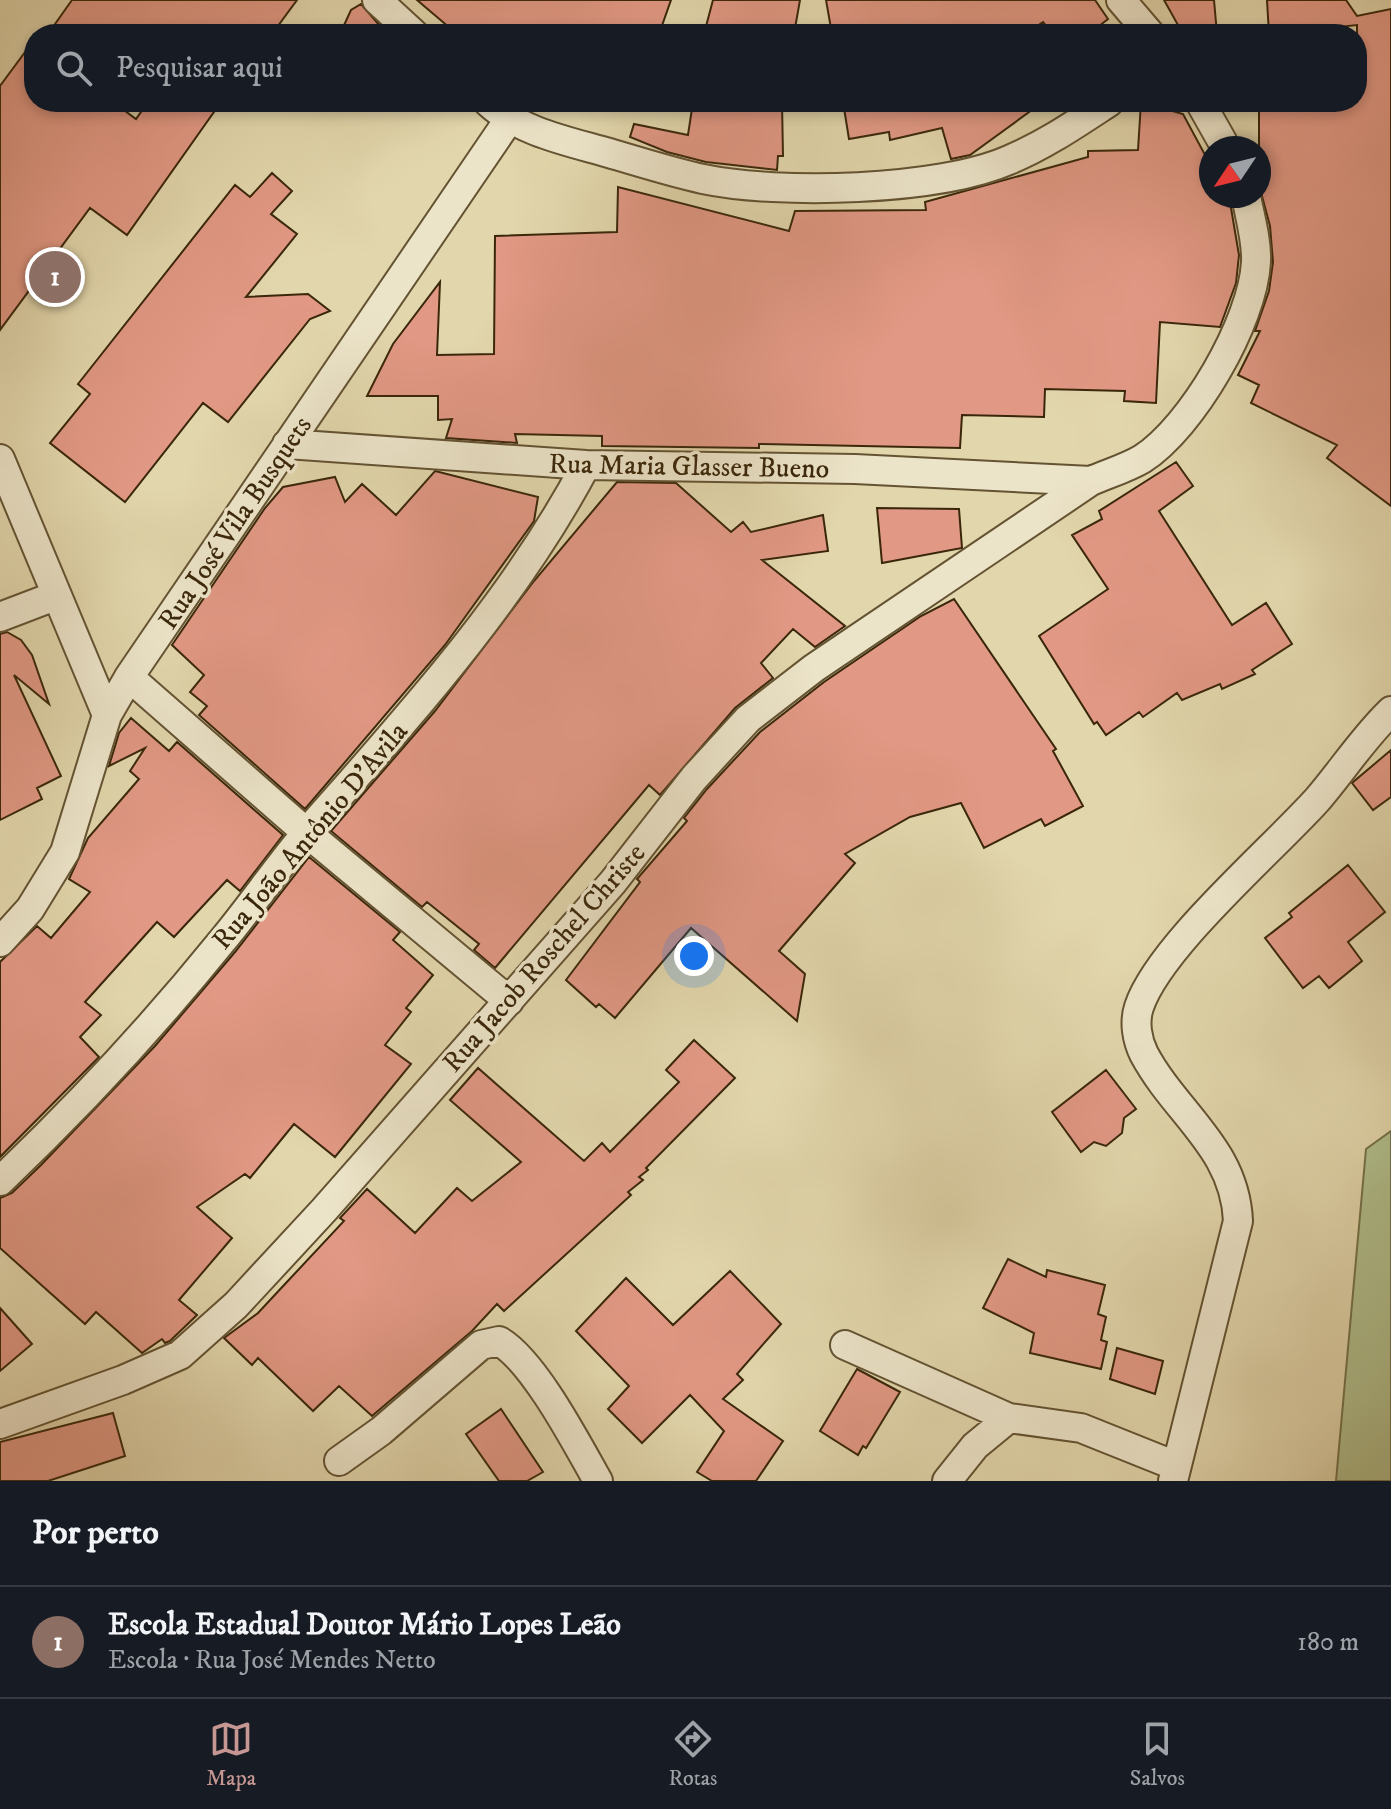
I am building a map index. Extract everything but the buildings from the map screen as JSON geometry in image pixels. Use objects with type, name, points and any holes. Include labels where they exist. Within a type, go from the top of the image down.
[{"type":"street","points":[[377,0],[403,24]]},
{"type":"street","points":[[1121,0],[1141,24]]},
{"type":"street","name":"Rua José Vila Busquets","points":[[0,942],[30,909],[65,852],[107,715],[129,677],[287,444],[497,112]]},
{"type":"street","points":[[501,112],[705,179],[785,186],[907,184],[1008,161],[1092,112]]},
{"type":"street","points":[[1206,112],[1219,136]]},
{"type":"street","name":"Rua Jacob Roschel Christe","points":[[0,1424],[123,1380],[180,1355],[236,1305],[509,1001],[613,882],[694,778],[748,719],[814,668],[1091,481],[1142,459],[1174,428],[1220,364],[1241,323],[1256,262],[1248,208]]},
{"type":"street","name":"Rua Maria Glasser Bueno","points":[[287,444],[586,465],[855,469],[1091,481]]},
{"type":"street","points":[[0,459],[107,715]]},
{"type":"street","name":"Rua João Antônio D'Avila","points":[[0,1181],[91,1091],[222,942],[307,833],[490,617],[554,525],[586,465]]},
{"type":"street","points":[[0,617],[55,596]]},
{"type":"street","points":[[129,677],[307,833],[509,1001]]},
{"type":"street","points":[[845,1345],[1009,1418],[1081,1428],[1174,1474],[1238,1221],[1237,1193],[1227,1168],[1144,1054],[1136,1028],[1139,1007],[1160,970],[1195,928],[1317,799],[1391,711]]},
{"type":"street","points":[[339,1461],[381,1431],[481,1345],[499,1341],[519,1358],[541,1387],[598,1481]]},
{"type":"street","points":[[947,1481],[975,1446],[1009,1418]]},
{"type":"green space","points":[[1391,1131],[1391,1481],[1336,1481],[1366,1149]]},
{"type":"place","name":"Escola Estadual Doutor Mário Lopes Leão","points":[[55,277]]}]
